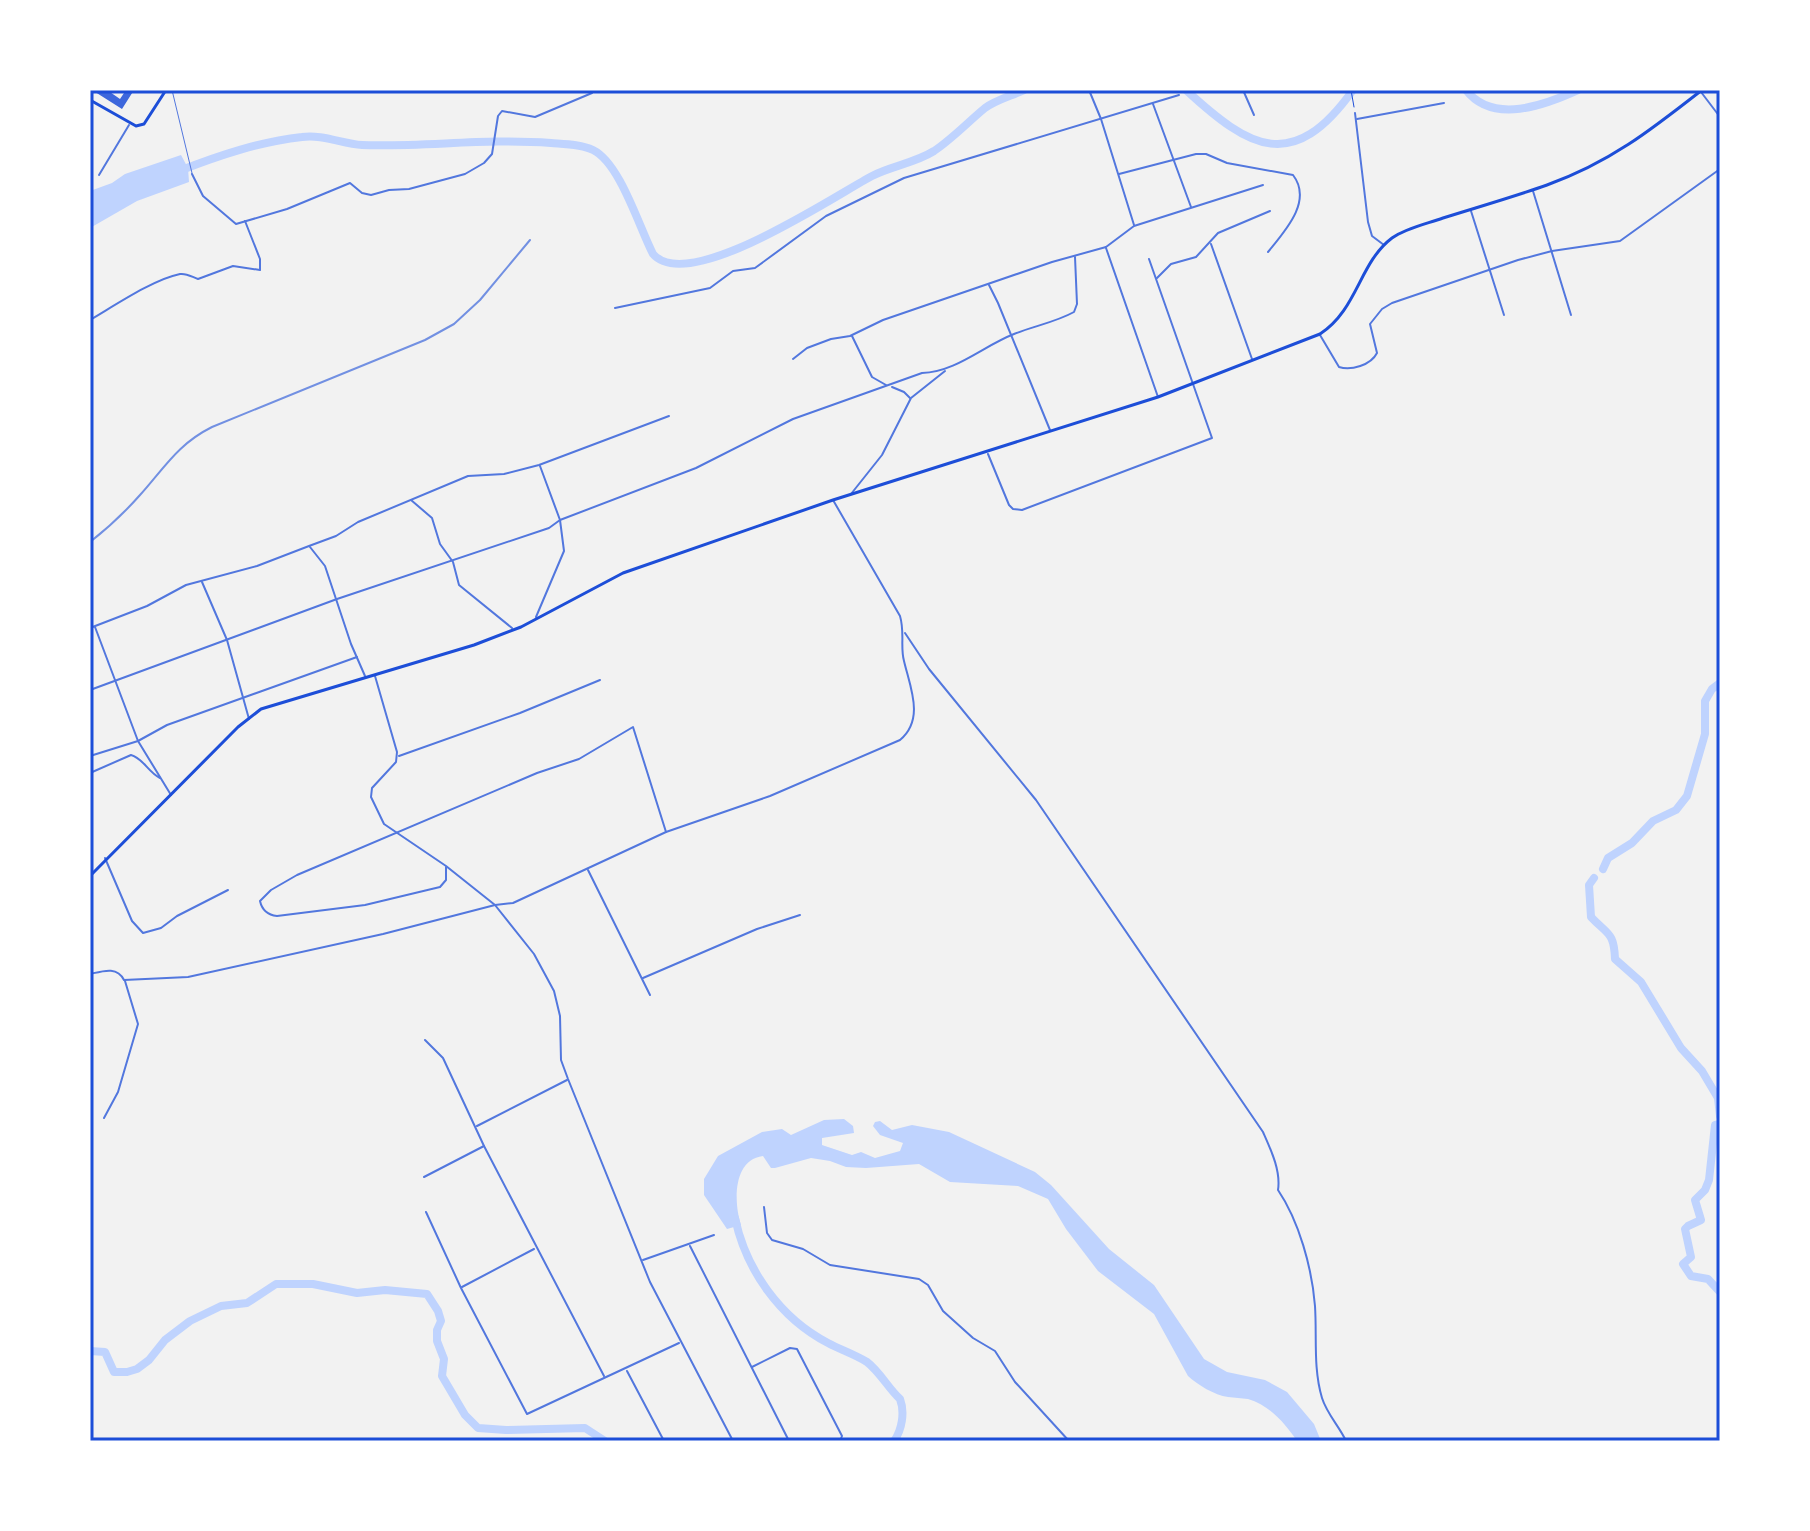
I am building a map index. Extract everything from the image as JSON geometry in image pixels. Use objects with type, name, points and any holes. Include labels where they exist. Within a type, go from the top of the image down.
[{"type":"main road","points":[[90,100],[129,125],[144,124],[166,90]]},
{"type":"main road","points":[[90,876],[261,709],[375,676],[514,630],[623,573],[833,500],[1158,397],[1320,334],[1339,320],[1384,246],[1412,228],[1593,167],[1614,155],[1701,90]]},
{"type":"street","points":[[1089,90],[1134,226]]},
{"type":"street","points":[[1243,90],[1254,115]]},
{"type":"street","points":[[1701,90],[1720,117]]},
{"type":"street","points":[[192,174],[203,196],[233,223],[287,209],[350,183],[362,193],[371,195],[454,178],[484,163],[495,147],[498,116],[502,111],[535,117],[591,92]]},
{"type":"street","points":[[615,308],[710,288],[733,271],[755,268],[826,216],[904,178],[1179,95]]},
{"type":"street","points":[[1152,103],[1192,209]]},
{"type":"street","points":[[1356,119],[1444,103]]},
{"type":"street","points":[[1355,113],[1368,222],[1372,236],[1384,246]]},
{"type":"street","points":[[99,175],[129,125]]},
{"type":"street","points":[[1119,174],[1206,154],[1227,163],[1293,175],[1299,183],[1300,206],[1268,252]]},
{"type":"street","points":[[1320,334],[1339,367],[1345,369],[1368,363],[1377,353],[1370,324],[1382,309],[1552,251],[1620,241],[1720,169]]},
{"type":"street","points":[[793,359],[807,348],[852,335],[883,320],[1106,247],[1134,226],[1263,185]]},
{"type":"street","points":[[1532,190],[1571,315]]},
{"type":"street","points":[[1471,209],[1504,315]]},
{"type":"street","points":[[1156,279],[1171,264],[1196,257],[1227,229],[1270,211]]},
{"type":"street","points":[[90,320],[141,290],[178,274],[198,279],[233,266],[260,270],[260,259],[245,220]]},
{"type":"street","points":[[1210,242],[1252,360]]},
{"type":"street","points":[[1106,247],[1158,397]]},
{"type":"street","points":[[850,495],[882,455],[911,398],[949,368],[1011,334],[1068,315],[1077,309],[1075,257]]},
{"type":"street","points":[[987,452],[1009,505],[1022,510],[1212,438],[1149,259]]},
{"type":"street","points":[[988,284],[1051,432]]},
{"type":"street","points":[[852,335],[872,377],[911,398]]},
{"type":"street","points":[[90,690],[337,599],[549,528],[560,520],[675,477],[793,419],[922,373],[949,368]]},
{"type":"street","points":[[171,795],[138,741],[92,627],[147,606],[201,580],[257,566],[309,546],[468,476],[504,474],[539,465],[669,416]]},
{"type":"street","points":[[535,619],[563,558],[564,542],[560,520],[539,465]]},
{"type":"street","points":[[410,500],[432,518],[440,544],[453,562],[459,585],[514,630]]},
{"type":"street","points":[[124,980],[188,977],[513,903],[666,832],[770,796],[887,747],[907,735],[913,717],[914,699],[903,660],[904,632],[900,616],[833,500]]},
{"type":"street","points":[[309,546],[325,566],[365,677]]},
{"type":"street","points":[[201,580],[227,640],[249,719]]},
{"type":"street","points":[[904,632],[929,669],[1036,800],[1263,1132],[1276,1169],[1278,1190],[1297,1223],[1310,1279],[1315,1303],[1317,1373],[1322,1397],[1346,1441]]},
{"type":"street","points":[[90,756],[138,741],[167,725],[357,657]]},
{"type":"street","points":[[375,676],[397,757],[396,762],[374,783],[371,792],[381,820],[495,905],[551,981],[560,1016],[561,1060],[568,1079],[642,1260],[681,1343],[733,1441]]},
{"type":"street","points":[[397,757],[520,713],[600,680]]},
{"type":"street","points":[[446,866],[443,885],[365,905],[277,916],[265,911],[261,905],[261,898],[297,875],[537,773],[568,764],[633,727],[666,832]]},
{"type":"street","points":[[90,773],[131,755],[160,778]]},
{"type":"street","points":[[105,858],[132,921],[143,933],[161,928],[177,916],[228,890]]},
{"type":"street","points":[[588,869],[650,995]]},
{"type":"street","points":[[643,978],[757,929],[800,915]]},
{"type":"street","points":[[90,974],[118,972],[124,980],[138,1024],[118,1092],[104,1118]]},
{"type":"street","points":[[425,1040],[443,1058],[484,1146],[605,1378]]},
{"type":"street","points":[[476,1126],[568,1079]]},
{"type":"street","points":[[424,1177],[484,1146]]},
{"type":"street","points":[[764,1207],[767,1233],[772,1240],[803,1249],[830,1265],[919,1279],[928,1285],[943,1311],[973,1338],[995,1351],[1015,1382],[1069,1441]]},
{"type":"street","points":[[426,1212],[461,1288],[527,1414],[681,1343]]},
{"type":"street","points":[[642,1260],[690,1246],[714,1235]]},
{"type":"street","points":[[690,1246],[789,1441]]},
{"type":"street","points":[[461,1288],[536,1248]]},
{"type":"street","points":[[752,1367],[790,1348],[797,1349],[842,1436],[840,1441]]},
{"type":"street","points":[[627,1370],[664,1441]]},
{"type":"lane","points":[[172,90],[192,174]]},
{"type":"path","points":[[1351,90],[1355,113]]},
{"type":"water","points":[[181,155],[188,168],[189,182],[137,201],[90,228],[90,191],[112,183],[125,174]]},
{"type":"water","points":[[844,1119],[853,1126],[854,1133],[822,1138],[822,1145],[852,1155],[861,1152],[875,1158],[900,1151],[903,1143],[880,1135],[873,1126],[875,1122],[880,1121],[892,1130],[912,1125],[949,1132],[1035,1172],[1051,1185],[1109,1249],[1154,1285],[1204,1359],[1227,1372],[1265,1380],[1287,1392],[1314,1424],[1321,1441],[1297,1441],[1270,1410],[1248,1399],[1217,1394],[1188,1376],[1154,1314],[1098,1271],[1048,1199],[1018,1186],[950,1182],[919,1164],[846,1167],[811,1158],[771,1168],[763,1156],[753,1159],[741,1174],[737,1206],[741,1225],[727,1229],[704,1195],[704,1179],[718,1156],[762,1132],[782,1129],[791,1135],[824,1120]]},
{"type":"building","points":[[92,90],[107,90],[120,99],[126,90],[134,90],[122,109]]},
{"type":"waterway","points":[[179,171],[255,146],[310,136],[362,145],[504,141],[578,145],[593,150],[612,168],[653,254],[671,263],[697,262],[728,253],[761,238],[872,176],[927,155],[985,108],[1024,90]]},
{"type":"waterway","points":[[1186,90],[1231,127],[1271,144],[1291,142],[1311,134],[1331,117],[1353,90]]},
{"type":"waterway","points":[[1466,90],[1477,101],[1505,109],[1535,106],[1578,90]]},
{"type":"waterway","points":[[1603,869],[1608,858],[1632,843],[1653,821],[1676,810],[1687,796],[1705,734],[1705,701],[1720,683]]},
{"type":"waterway","points":[[1594,878],[1589,885],[1591,917],[1611,939],[1615,959],[1641,982],[1681,1048],[1702,1071],[1718,1098],[1720,1116]]},
{"type":"waterway","points":[[1720,1124],[1715,1125],[1709,1180],[1705,1190],[1695,1200],[1701,1220],[1685,1229],[1691,1257],[1683,1264],[1691,1276],[1708,1279],[1720,1292]]},
{"type":"waterway","points":[[735,1218],[747,1256],[780,1306],[811,1333],[867,1362],[900,1399],[902,1421],[894,1441]]},
{"type":"waterway","points":[[90,1351],[105,1352],[114,1372],[137,1369],[165,1340],[190,1321],[221,1306],[247,1303],[276,1284],[313,1284],[357,1293],[385,1290],[427,1294],[441,1321],[437,1341],[444,1359],[442,1376],[465,1415],[478,1428],[585,1428],[605,1441]]},
{"type":"railway","points":[[90,542],[128,508],[181,449],[200,434],[425,340],[454,324],[480,300],[530,240]]}]
